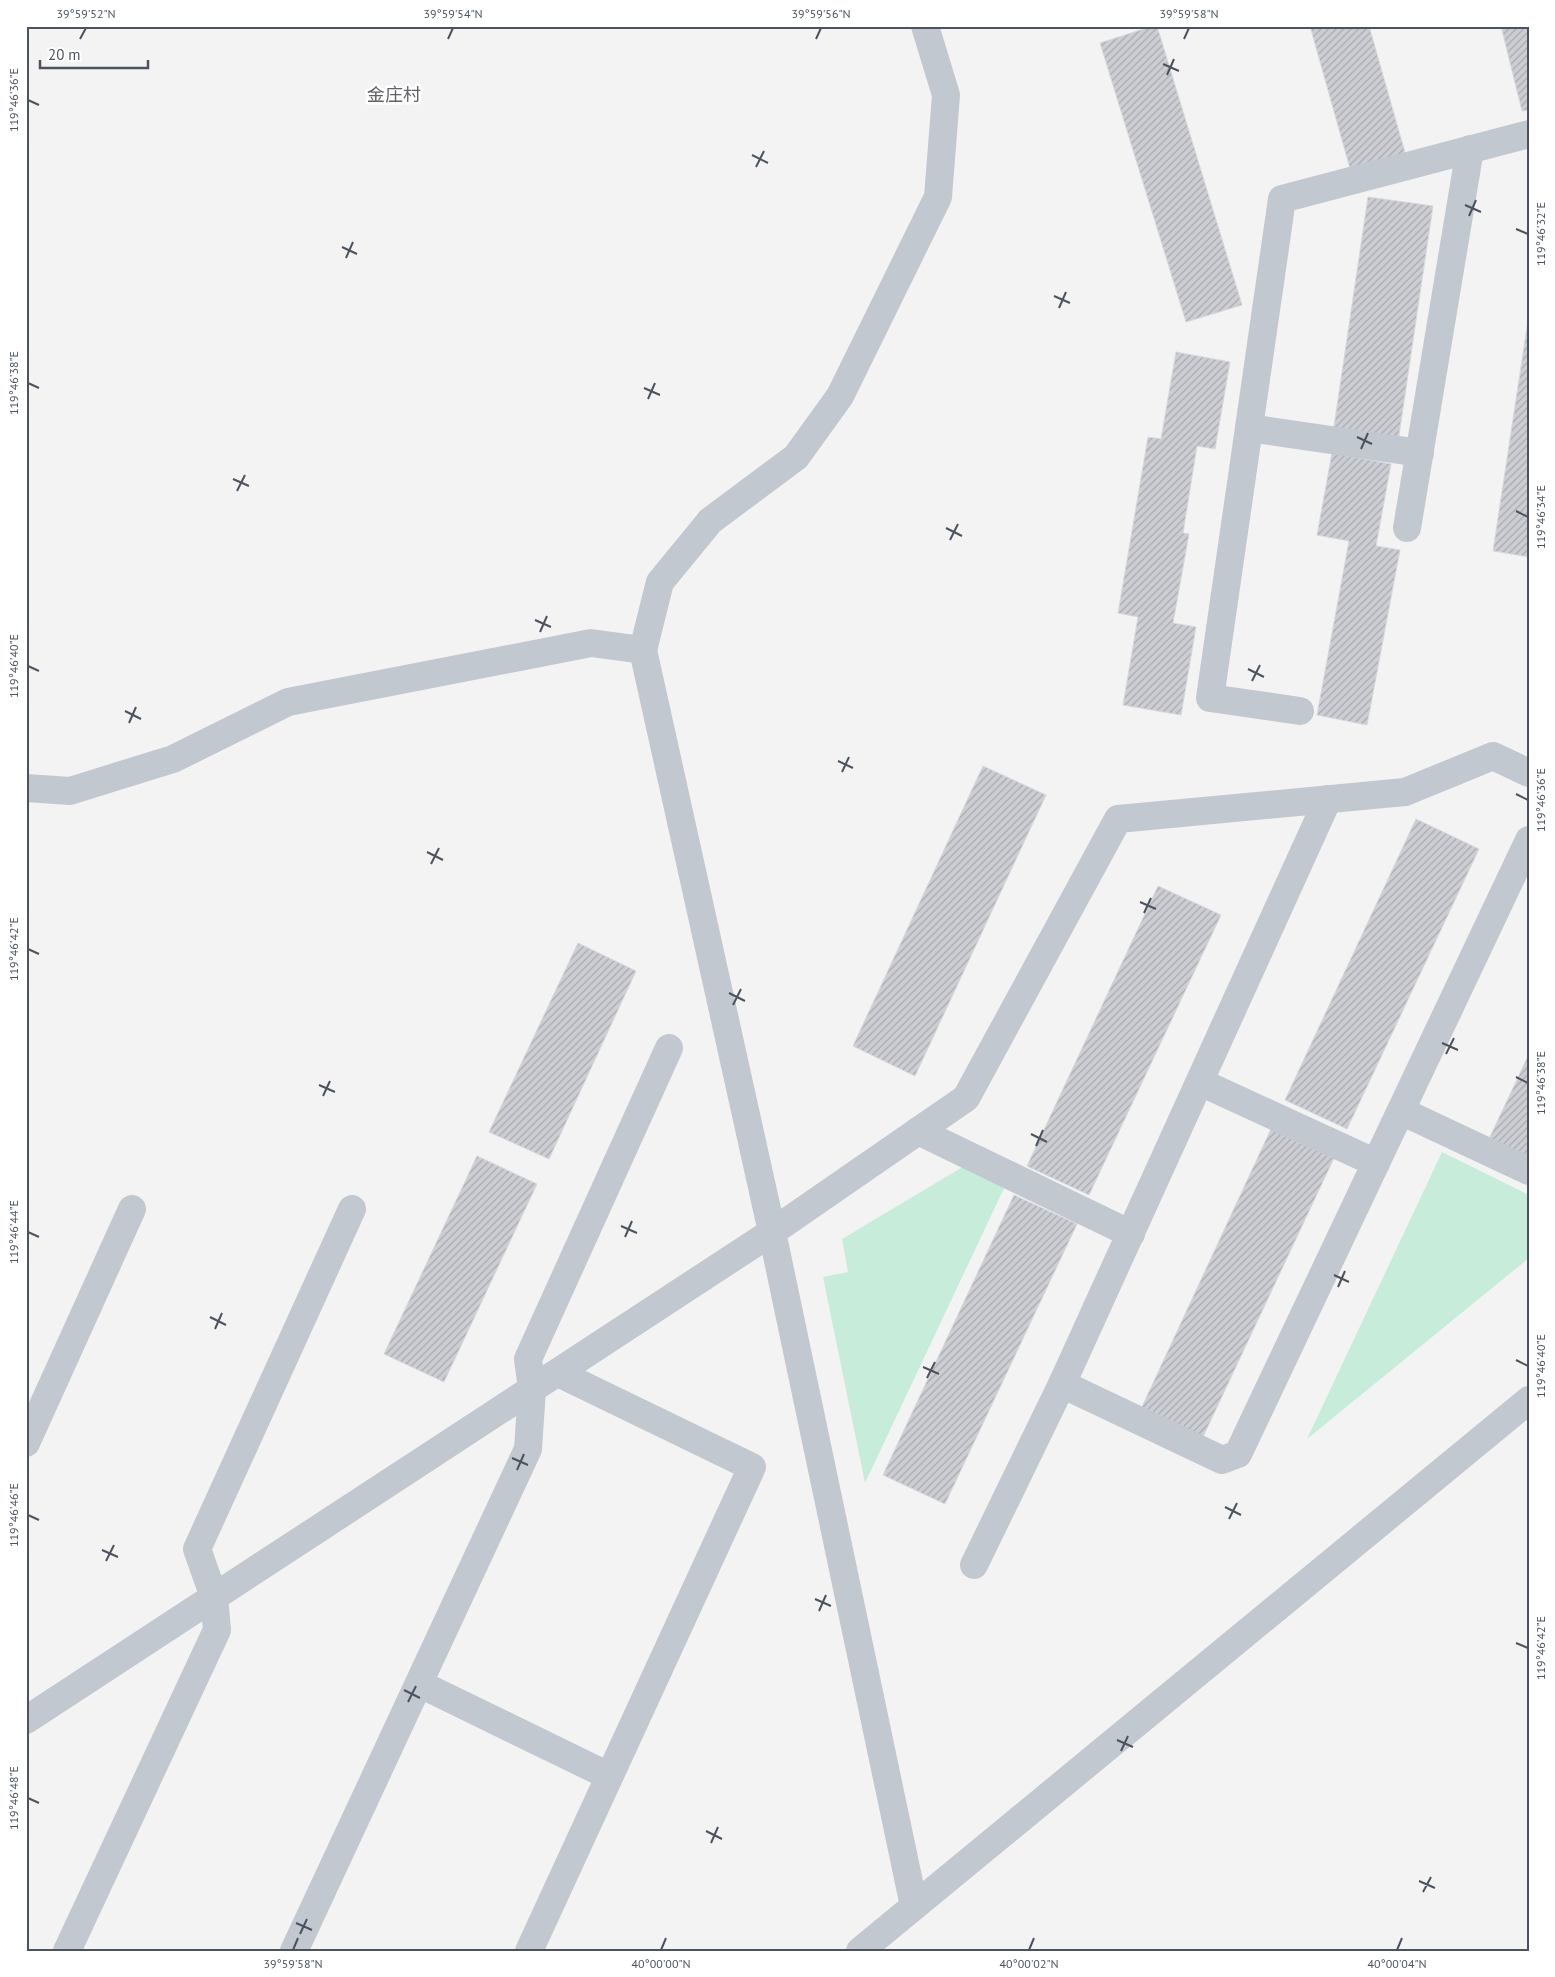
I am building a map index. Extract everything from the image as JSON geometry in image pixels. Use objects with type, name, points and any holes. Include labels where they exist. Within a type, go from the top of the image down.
[{"type":"street","points":[[914,1906],[772,1232],[643,650],[660,582],[710,521],[796,457],[840,396],[938,197],[946,95],[925,26]]},
{"type":"street","points":[[1300,711],[1210,698],[1282,199],[1529,134]]},
{"type":"street","points":[[1407,528],[1470,149]]},
{"type":"street","points":[[1249,428],[1420,453]]},
{"type":"street","points":[[26,788],[70,791],[173,759],[288,702],[591,643],[643,650]]},
{"type":"street","points":[[26,1720],[772,1232],[966,1098],[1118,819],[1405,792],[1493,756],[1529,774]]},
{"type":"street","points":[[974,1565],[1062,1384],[1328,799]]},
{"type":"street","points":[[1062,1384],[1222,1460],[1238,1454],[1529,840]]},
{"type":"street","points":[[294,1951],[528,1450],[532,1389],[528,1360],[669,1048]]},
{"type":"street","points":[[1200,1082],[1376,1163]]},
{"type":"street","points":[[1401,1111],[1529,1171]]},
{"type":"street","points":[[918,1131],[1131,1234]]},
{"type":"street","points":[[26,1443],[132,1208]]},
{"type":"street","points":[[67,1951],[217,1630],[214,1597],[197,1549],[352,1210]]},
{"type":"street","points":[[529,1951],[752,1467],[558,1373]]},
{"type":"street","points":[[860,1951],[1529,1400]]},
{"type":"street","points":[[420,1684],[609,1776]]},
{"type":"green space","points":[[1442,1152],[1529,1195],[1529,1258],[1307,1439]]},
{"type":"green space","points":[[966,1165],[1006,1184],[865,1483],[823,1277],[848,1272],[842,1239]]},
{"type":"building","points":[[1157,26],[1242,305],[1186,322],[1100,43]]},
{"type":"building","points":[[1310,26],[1369,26],[1406,156],[1351,172]]},
{"type":"building","points":[[1501,26],[1529,26],[1529,110],[1522,111]]},
{"type":"building","points":[[1368,197],[1433,206],[1398,442],[1333,433]]},
{"type":"building","points":[[1529,314],[1529,557],[1493,551]]},
{"type":"building","points":[[1176,352],[1230,362],[1215,449],[1197,446],[1183,533],[1189,534],[1173,623],[1196,627],[1181,715],[1123,705],[1138,617],[1118,613],[1148,437],[1161,439]]},
{"type":"building","points":[[1332,453],[1391,464],[1376,546],[1400,550],[1367,725],[1317,715],[1349,541],[1317,535]]},
{"type":"building","points":[[983,766],[1046,795],[915,1076],[853,1046]]},
{"type":"building","points":[[1416,819],[1479,849],[1347,1129],[1285,1100]]},
{"type":"building","points":[[1158,886],[1221,915],[1089,1195],[1027,1166]]},
{"type":"building","points":[[578,943],[636,971],[549,1159],[489,1132]]},
{"type":"building","points":[[1529,1054],[1529,1158],[1489,1139]]},
{"type":"building","points":[[1271,1129],[1334,1158],[1202,1439],[1141,1409]]},
{"type":"building","points":[[477,1156],[537,1184],[444,1382],[384,1354]]},
{"type":"building","points":[[1014,1195],[1077,1224],[945,1504],[883,1475]]},
{"type":"district","name":"金庄村","points":[[394,94]]}]
